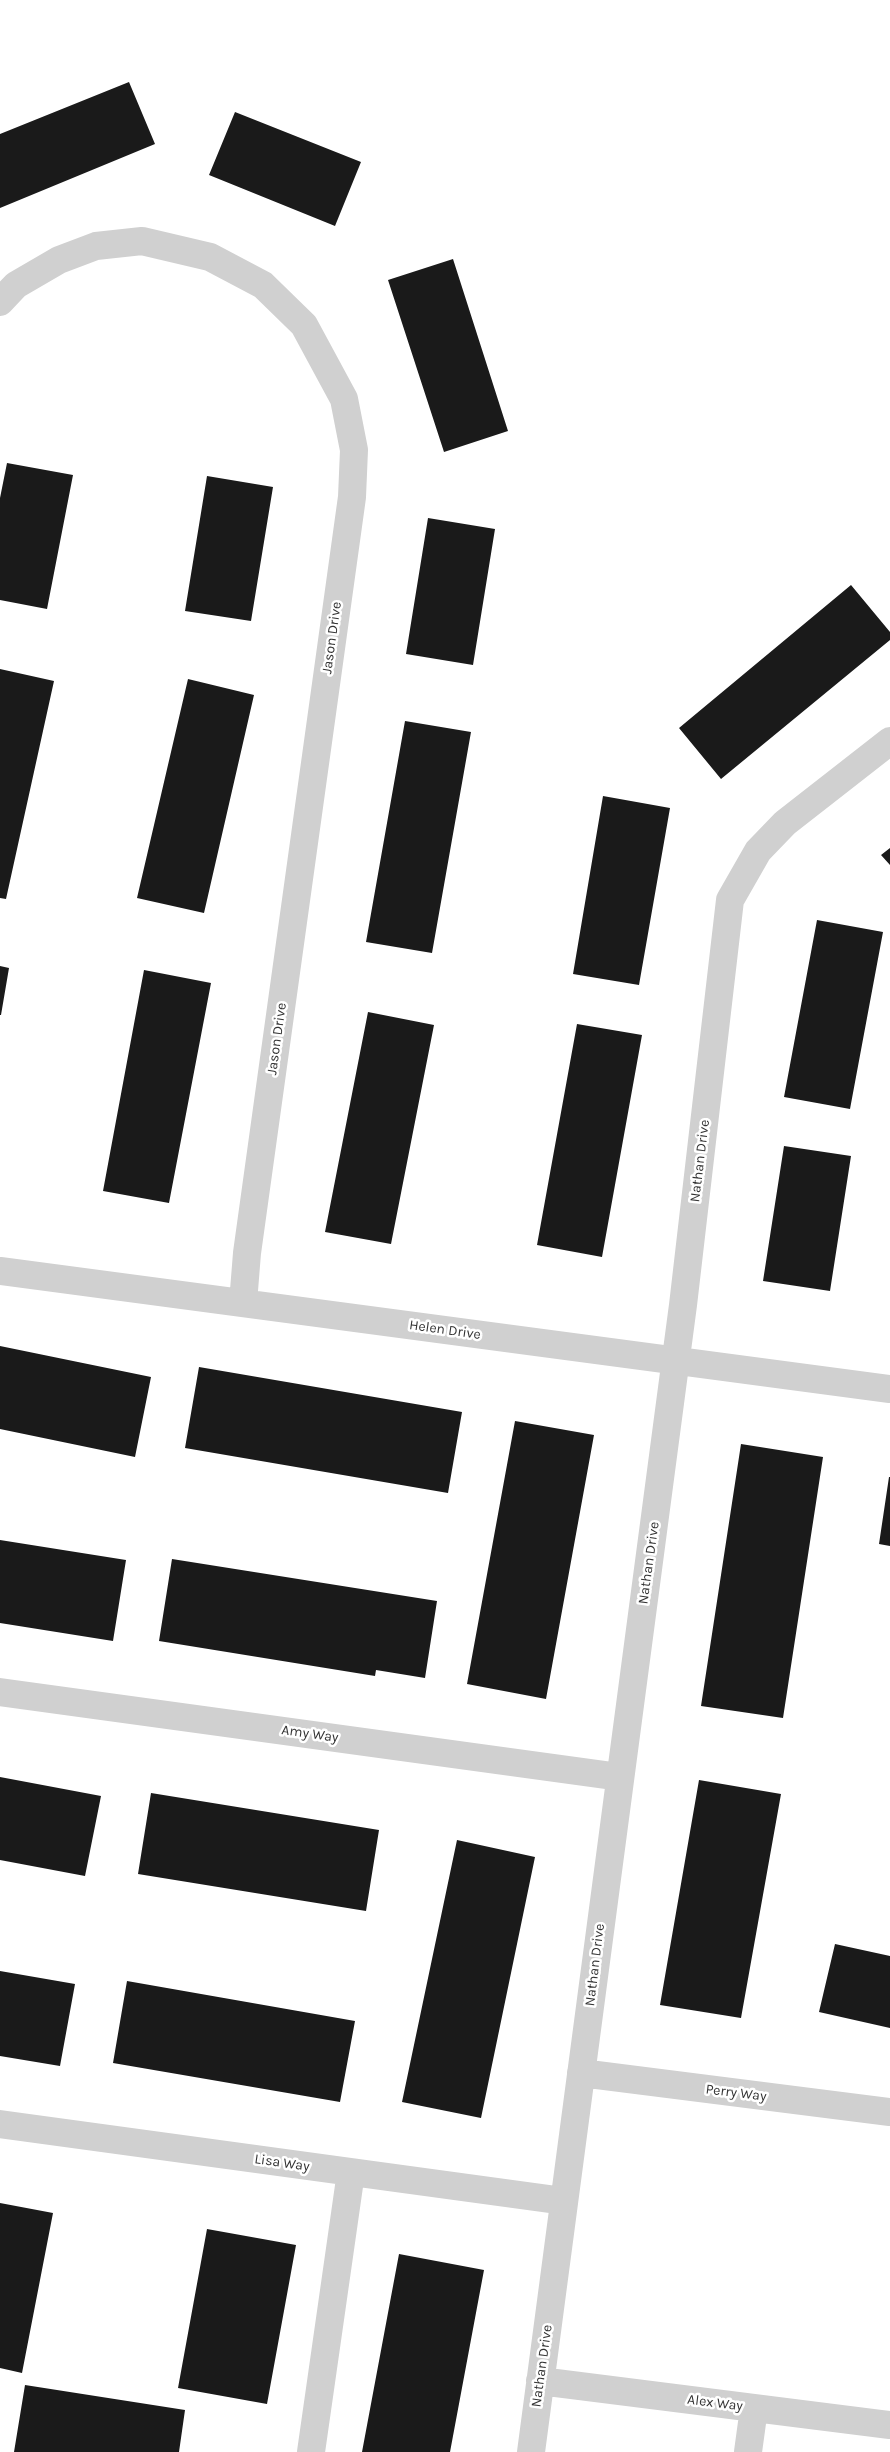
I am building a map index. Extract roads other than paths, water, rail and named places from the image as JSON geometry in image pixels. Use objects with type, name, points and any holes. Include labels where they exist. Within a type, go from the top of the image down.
[{"type":"street","name":"Jason Drive","points":[[0,302],[16,285],[59,260],[96,246],[142,241],[210,258],[263,285],[304,325],[344,399],[354,450],[352,497],[247,1253],[243,1303]]},
{"type":"street","name":"Nathan Drive","points":[[531,2452],[676,1360],[730,900],[758,851],[785,823],[890,741]]},
{"type":"street","name":"Helen Drive","points":[[0,1271],[890,1389]]},
{"type":"street","name":"Amy Way","points":[[0,1692],[620,1777]]},
{"type":"street","name":"Perry Way","points":[[581,2073],[890,2112]]},
{"type":"street","name":"Lisa Way","points":[[0,2124],[564,2201]]},
{"type":"street","points":[[311,2452],[352,2172]]},
{"type":"street","name":"Alex Way","points":[[540,2381],[890,2425]]},
{"type":"street","points":[[748,2452],[754,2408]]}]
